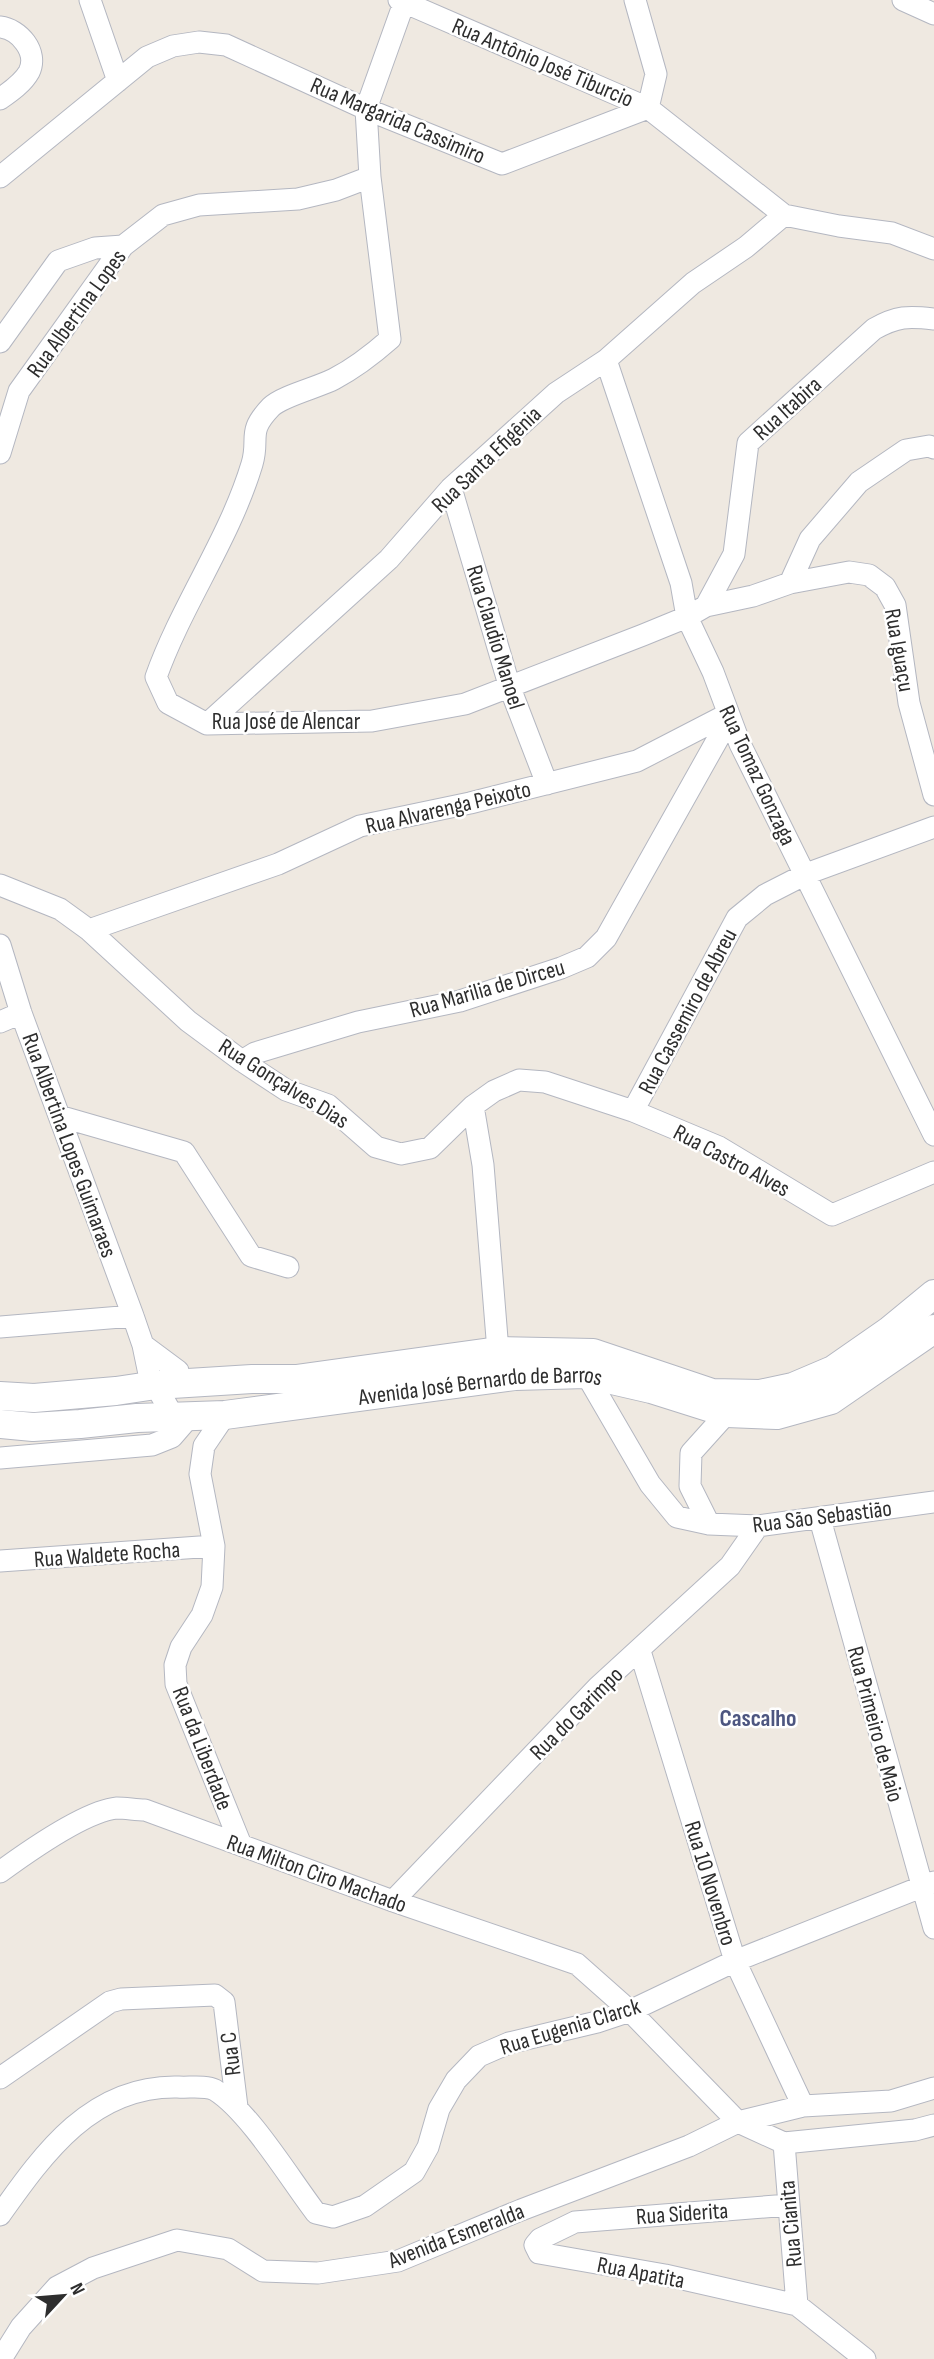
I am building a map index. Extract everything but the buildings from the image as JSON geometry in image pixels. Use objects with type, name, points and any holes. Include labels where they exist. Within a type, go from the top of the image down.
[{"type":"main road","name":"Avenida José Bernardo de Barros","points":[[0,1396],[69,1395],[167,1378],[296,1379],[498,1351],[593,1353],[712,1393],[760,1394],[793,1387],[833,1370],[889,1331],[934,1294]]},
{"type":"main road","name":"Avenida José Bernardo de Barros","points":[[0,1424],[45,1426],[225,1415],[515,1376],[586,1374],[651,1389],[727,1413],[777,1415],[831,1401],[934,1329]]},
{"type":"street","points":[[90,0],[118,81]]},
{"type":"street","points":[[635,0],[656,75],[648,108]]},
{"type":"street","points":[[902,0],[934,14]]},
{"type":"street","points":[[370,177],[366,109],[403,1]]},
{"type":"street","name":"Rua Antônio José Tiburcio","points":[[403,1],[648,108],[784,215]]},
{"type":"street","points":[[0,27],[10,28],[21,35],[31,53],[30,71],[15,88],[0,99]]},
{"type":"street","name":"Rua Margarida Cassimiro","points":[[0,177],[148,57],[173,46],[199,42],[226,45],[366,109],[502,164],[648,108]]},
{"type":"street","name":"Rua Albertina Lopes","points":[[0,453],[19,391],[123,246],[163,215],[199,205],[299,199],[336,190],[370,177]]},
{"type":"street","name":"Rua José de Alencar","points":[[370,177],[390,339],[366,360],[333,380],[273,404],[254,429],[253,461],[240,495],[222,539],[167,645],[156,677],[168,703],[207,724],[372,721],[464,704],[510,688],[696,611]]},
{"type":"street","points":[[784,215],[891,233],[934,249]]},
{"type":"street","name":"Rua Santa Efigênia","points":[[207,724],[389,559],[451,488],[556,393],[606,360],[693,283],[746,247],[784,215]]},
{"type":"street","points":[[0,342],[58,261],[94,248],[123,246]]},
{"type":"street","name":"Rua Itabira","points":[[696,611],[734,554],[748,443],[874,329],[891,320],[908,316],[934,319]]},
{"type":"street","name":"Rua Tomaz Gonzaga","points":[[606,360],[681,583],[696,611],[713,672],[740,744],[934,1135]]},
{"type":"street","points":[[790,583],[810,539],[859,482],[906,450],[929,446],[934,448]]},
{"type":"street","name":"Rua Claudio Manoel","points":[[451,488],[510,688],[547,784]]},
{"type":"street","name":"Rua Iguaçu","points":[[696,611],[790,583],[849,572],[869,575],[885,587],[895,605],[909,703],[934,795]]},
{"type":"street","name":"Rua Alvarenga Peixoto","points":[[89,930],[278,864],[360,825],[547,784],[637,761],[729,716]]},
{"type":"street","name":"Rua Marilia de Dirceu","points":[[242,1061],[255,1052],[358,1022],[460,1001],[587,957],[606,937],[729,716]]},
{"type":"street","name":"Rua Cassemiro de Abreu","points":[[633,1111],[737,918],[765,895],[806,874],[934,827]]},
{"type":"street","name":"Rua Gonçalves Dias","points":[[0,885],[60,909],[89,930],[188,1021],[286,1090],[328,1105],[376,1147],[401,1154],[430,1148],[473,1106]]},
{"type":"street","name":"Rua Albertina Lopes Guimaraes","points":[[0,945],[21,1013],[133,1316],[149,1374],[167,1378],[182,1416]]},
{"type":"street","points":[[0,1021],[21,1013]]},
{"type":"street","name":"Rua Castro Alves","points":[[473,1106],[494,1091],[519,1080],[545,1082],[633,1111],[719,1147],[832,1214],[934,1172]]},
{"type":"street","points":[[473,1106],[483,1165],[498,1351]]},
{"type":"street","points":[[59,1116],[184,1152],[251,1256],[288,1267]]},
{"type":"street","points":[[0,1327],[133,1316]]},
{"type":"street","name":"Rua São Sebastião","points":[[586,1374],[650,1484],[677,1517],[709,1524],[758,1526],[934,1502]]},
{"type":"street","points":[[252,1378],[271,1399],[274,1408]]},
{"type":"street","points":[[709,1524],[690,1486],[691,1453],[727,1413]]},
{"type":"street","name":"Rua da Liberdade","points":[[225,1415],[204,1446],[200,1474],[214,1546],[212,1587],[202,1615],[181,1647],[176,1665],[176,1684],[240,1845]]},
{"type":"street","points":[[0,1458],[152,1445],[172,1437],[182,1416]]},
{"type":"street","name":"Rua Primeiro de Maio","points":[[820,1519],[928,1885],[934,1928]]},
{"type":"street","name":"Rua do Garimpo","points":[[393,1901],[598,1687],[730,1566],[758,1526]]},
{"type":"street","name":"Rua Waldete Rocha","points":[[0,1562],[214,1546]]},
{"type":"street","name":"Rua 10 Novenbro","points":[[640,1651],[735,1961],[803,2106]]},
{"type":"street","name":"Rua Milton Ciro Machado","points":[[0,1872],[54,1836],[86,1819],[115,1808],[145,1810],[393,1901],[577,1964],[630,2011],[738,2122]]},
{"type":"street","name":"Rua Eugenia Clarck","points":[[0,2216],[59,2138],[90,2113],[126,2095],[167,2087],[212,2088],[237,2107],[316,2213],[333,2217],[365,2206],[414,2172],[428,2147],[439,2109],[456,2080],[479,2056],[509,2043],[597,2022],[630,2011],[735,1961],[928,1885]]},
{"type":"street","name":"Rua C","points":[[0,2078],[110,2002],[121,1999],[215,1995],[224,2002],[237,2107]]},
{"type":"street","name":"Avenida Esmeralda","points":[[1,2359],[21,2327],[57,2287],[93,2269],[177,2240],[228,2249],[263,2271],[318,2273],[398,2262],[521,2210],[689,2146],[738,2122],[803,2106],[891,2101],[934,2088]]},
{"type":"street","points":[[738,2122],[784,2143],[915,2130],[934,2124]]},
{"type":"street","name":"Rua Cianita","points":[[784,2143],[797,2305]]},
{"type":"street","name":"Rua Siderita","points":[[575,2222],[789,2205]]},
{"type":"street","name":"Rua Apatita","points":[[575,2222],[540,2239],[535,2245],[539,2253],[665,2275],[797,2305]]},
{"type":"street","points":[[797,2305],[865,2359]]},
{"type":"district","name":"Cascalho","points":[[758,1718]]}]
